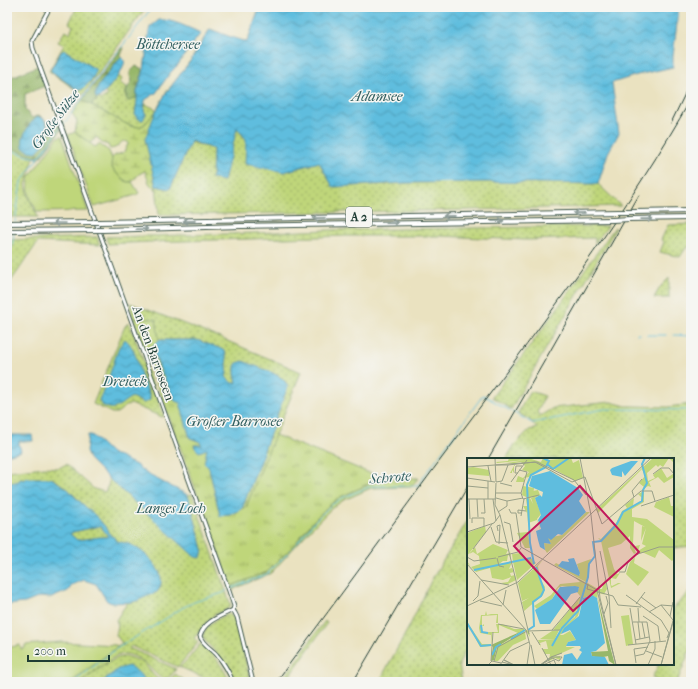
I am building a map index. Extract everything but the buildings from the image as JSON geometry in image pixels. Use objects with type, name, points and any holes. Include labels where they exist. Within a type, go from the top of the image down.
[{"type":"highway","name":"A 2","points":[[8,223],[691,211]]},
{"type":"highway","name":"A 2","points":[[8,231],[691,218]]},
{"type":"street","name":"An den Barroseen","points":[[50,7],[32,44],[230,591],[234,605],[232,610],[237,617],[254,682]]},
{"type":"street","points":[[232,610],[213,620],[203,630],[200,636],[202,641],[219,657],[233,682]]},
{"type":"green space","points":[[74,7],[146,7],[83,95],[49,71],[64,45],[58,42],[65,31],[70,33],[73,26],[69,23],[76,9]],"holes":[[[66,51],[95,69],[94,75],[83,88],[76,89],[51,71],[61,52]]]},
{"type":"green space","points":[[260,7],[210,148],[190,142],[153,172],[156,186],[155,190],[149,183],[145,171],[139,174],[132,182],[127,182],[117,174],[112,167],[111,159],[115,155],[124,152],[128,142],[123,141],[115,148],[110,149],[108,145],[102,143],[97,137],[90,143],[75,132],[77,121],[72,113],[82,100],[130,126],[140,127],[145,124],[156,111],[166,93],[191,60],[210,29],[247,42]]},
{"type":"green space","points":[[123,47],[121,57],[99,85],[95,95],[97,101],[93,102],[92,106],[82,100]]},
{"type":"green space","points":[[38,66],[45,86],[25,94],[25,110],[32,118],[39,115],[47,122],[49,130],[59,124],[61,130],[39,159],[7,146],[7,103],[11,96],[7,93],[7,77],[9,78]]},
{"type":"green space","points":[[136,66],[141,68],[143,71],[137,91],[137,97],[129,101],[127,100],[126,94],[132,81],[130,72]]},
{"type":"green space","points":[[118,75],[122,79],[120,83],[127,87],[125,96],[129,101],[137,97],[135,115],[146,114],[144,111],[145,104],[156,109],[147,122],[141,126],[124,123],[92,106],[93,102],[97,101],[96,98],[99,98],[100,100],[108,95],[105,93]]},
{"type":"green space","points":[[236,128],[246,139],[284,172],[319,162],[333,187],[405,183],[487,182],[598,184],[621,206],[159,215],[156,186],[170,189],[190,141],[213,149],[212,179]]},
{"type":"green space","points":[[75,132],[95,147],[99,144],[109,151],[112,159],[111,166],[115,172],[127,182],[132,182],[139,193],[94,207],[68,135]]},
{"type":"green space","points":[[62,136],[88,211],[36,212],[36,208],[29,194],[30,176],[58,137]]},
{"type":"green space","points":[[7,146],[34,157],[26,185],[29,198],[38,217],[7,217]]},
{"type":"green space","points":[[691,224],[691,246],[686,248],[680,257],[660,252],[664,242],[661,240],[668,225]]},
{"type":"green space","points":[[608,226],[595,243],[595,238],[526,240],[440,236],[350,236],[108,244],[106,237],[329,230]]},
{"type":"green space","points":[[615,227],[616,228],[511,409],[492,397],[544,327]]},
{"type":"green space","points":[[97,237],[100,245],[38,242],[7,287],[7,240]]},
{"type":"green space","points":[[669,278],[669,298],[654,298],[660,287]]},
{"type":"green space","points":[[130,303],[218,337],[301,372],[246,507],[242,509],[288,386],[283,379],[273,373],[242,361],[235,374],[237,384],[232,383],[226,377],[227,368],[225,351],[197,340],[159,340],[156,320],[133,319]]},
{"type":"green space","points":[[133,319],[156,319],[159,340],[152,348],[160,369],[180,402],[190,438],[199,441],[207,449],[209,468],[220,515],[230,515],[246,507],[275,435],[382,478],[340,497],[328,506],[314,520],[292,547],[267,572],[231,586]]},
{"type":"green space","points":[[129,322],[164,416],[162,417],[131,404],[117,413],[112,413],[93,404],[125,326]],"holes":[[[143,379],[150,396],[150,400],[144,403],[132,397],[99,400],[106,385]]]},
{"type":"green space","points":[[530,391],[545,396],[537,412],[540,416],[553,408],[611,402],[626,406],[668,407],[691,404],[691,546],[674,548],[674,458],[507,458],[515,444],[529,430],[537,428],[530,420],[518,413]]},
{"type":"green space","points":[[66,464],[94,489],[105,492],[109,483],[108,478],[195,556],[201,557],[203,549],[188,495],[192,494],[231,606],[214,615],[208,621],[194,638],[198,642],[178,667],[131,646],[129,648],[176,669],[167,678],[164,679],[157,675],[138,658],[129,654],[123,654],[111,659],[81,682],[71,682],[120,644],[124,646],[116,635],[118,625],[116,620],[127,603],[133,602],[159,590],[161,583],[160,572],[138,549],[130,544],[116,541],[108,530],[68,489],[51,478],[34,478],[10,483],[9,481],[7,483],[7,471],[45,467],[59,468]]},
{"type":"green space","points":[[382,478],[418,478],[411,487],[371,488],[342,501],[331,509],[310,530],[271,573],[234,589],[233,591],[231,586],[267,572],[292,547],[314,520],[328,506],[340,497]]},
{"type":"green space","points":[[467,522],[467,647],[459,664],[462,682],[379,682],[409,627],[432,579]]},
{"type":"green space","points":[[100,526],[108,536],[77,540],[70,534],[73,532]]},
{"type":"green space","points":[[691,590],[691,652],[689,652],[677,682],[661,682],[652,678],[658,665],[674,665],[674,608]]},
{"type":"green space","points":[[229,614],[235,620],[251,682],[235,682],[223,661],[203,638],[206,629],[212,623]]},
{"type":"green space","points":[[325,621],[327,623],[285,682],[280,682],[302,654],[301,653]]},
{"type":"green space","points":[[61,642],[116,645],[117,647],[71,682],[7,682],[7,648],[20,645],[21,649],[25,648],[25,645]]},
{"type":"green space","points":[[200,644],[210,651],[218,660],[230,682],[214,682],[180,667]]},
{"type":"green space","points":[[125,656],[143,663],[162,681],[171,678],[175,674],[187,682],[147,682],[142,676],[118,669],[102,682],[82,682],[108,663]]},
{"type":"water","name":"Adamsee","points":[[260,7],[679,7],[673,67],[637,75],[612,83],[619,133],[608,153],[598,184],[487,182],[405,183],[333,187],[319,162],[284,172],[245,164],[246,139],[237,128],[224,181],[212,179],[213,149],[191,141],[170,189],[156,186],[145,139],[156,111],[166,93],[191,60],[210,29],[247,42]]},
{"type":"water","name":"Böttchersee","points":[[159,20],[174,22],[201,33],[156,93],[145,100],[144,111],[146,114],[143,120],[141,120],[135,115],[137,91],[144,70],[150,27]]},
{"type":"water","points":[[64,50],[96,71],[90,82],[81,90],[76,89],[51,71],[61,52]]},
{"type":"water","points":[[121,57],[123,58],[124,63],[121,72],[102,95],[99,98],[96,98],[95,95],[99,85]]},
{"type":"water","points":[[38,117],[43,118],[49,133],[47,140],[36,152],[23,148],[23,140],[29,126]]},
{"type":"water","name":"Dreieck","points":[[125,339],[134,352],[150,400],[144,403],[132,397],[115,408],[109,408],[102,405],[99,400],[106,385],[119,347]]},
{"type":"water","name":"Großer Barrosee","points":[[159,340],[197,340],[225,351],[227,368],[226,377],[232,383],[237,383],[235,366],[237,363],[243,361],[273,373],[283,379],[288,386],[242,509],[230,515],[220,516],[209,468],[204,463],[207,449],[199,452],[195,448],[194,445],[202,445],[199,441],[190,438],[180,403],[175,401],[160,369],[152,347]]},
{"type":"water","points":[[7,435],[32,435],[33,441],[19,441],[21,451],[7,455]]},
{"type":"water","name":"Langes Loch","points":[[88,435],[92,435],[111,453],[136,465],[147,474],[188,495],[203,549],[201,558],[195,557],[89,459],[86,452]]},
{"type":"water","points":[[25,478],[51,478],[68,489],[98,518],[116,541],[129,544],[137,548],[150,558],[159,572],[161,579],[161,586],[157,592],[133,602],[112,603],[107,601],[96,584],[84,580],[72,585],[68,591],[51,598],[40,597],[25,603],[7,605],[7,483],[19,481],[20,479],[25,480]],"holes":[[[100,526],[108,536],[106,537],[77,540],[70,534]]]},
{"type":"water","points":[[128,666],[136,671],[147,682],[102,682],[118,669]]},
{"type":"waterway","name":"Große Sülze","points":[[62,126],[152,7]]},
{"type":"waterway","name":"Große Sülze","points":[[15,222],[21,182],[60,128]]},
{"type":"waterway","points":[[7,149],[27,156],[39,158]]},
{"type":"waterway","name":"Große Sülze","points":[[7,257],[12,247],[14,233]]},
{"type":"waterway","points":[[647,335],[666,335]]},
{"type":"waterway","points":[[674,335],[691,336]]},
{"type":"waterway","name":"Schrote","points":[[230,589],[267,574],[293,548],[314,522],[330,506],[342,498],[371,486],[417,486],[483,395],[532,423],[604,409],[691,410]]},
{"type":"waterway","name":"Schrote","points":[[74,682],[116,649],[182,608],[194,602],[223,593],[227,590]]},
{"type":"railway","points":[[671,123],[691,77]]},
{"type":"railway","points":[[276,682],[567,289],[644,177],[691,99]]},
{"type":"railway","points":[[489,458],[639,195]]},
{"type":"railway","points":[[353,682],[467,488]]}]
